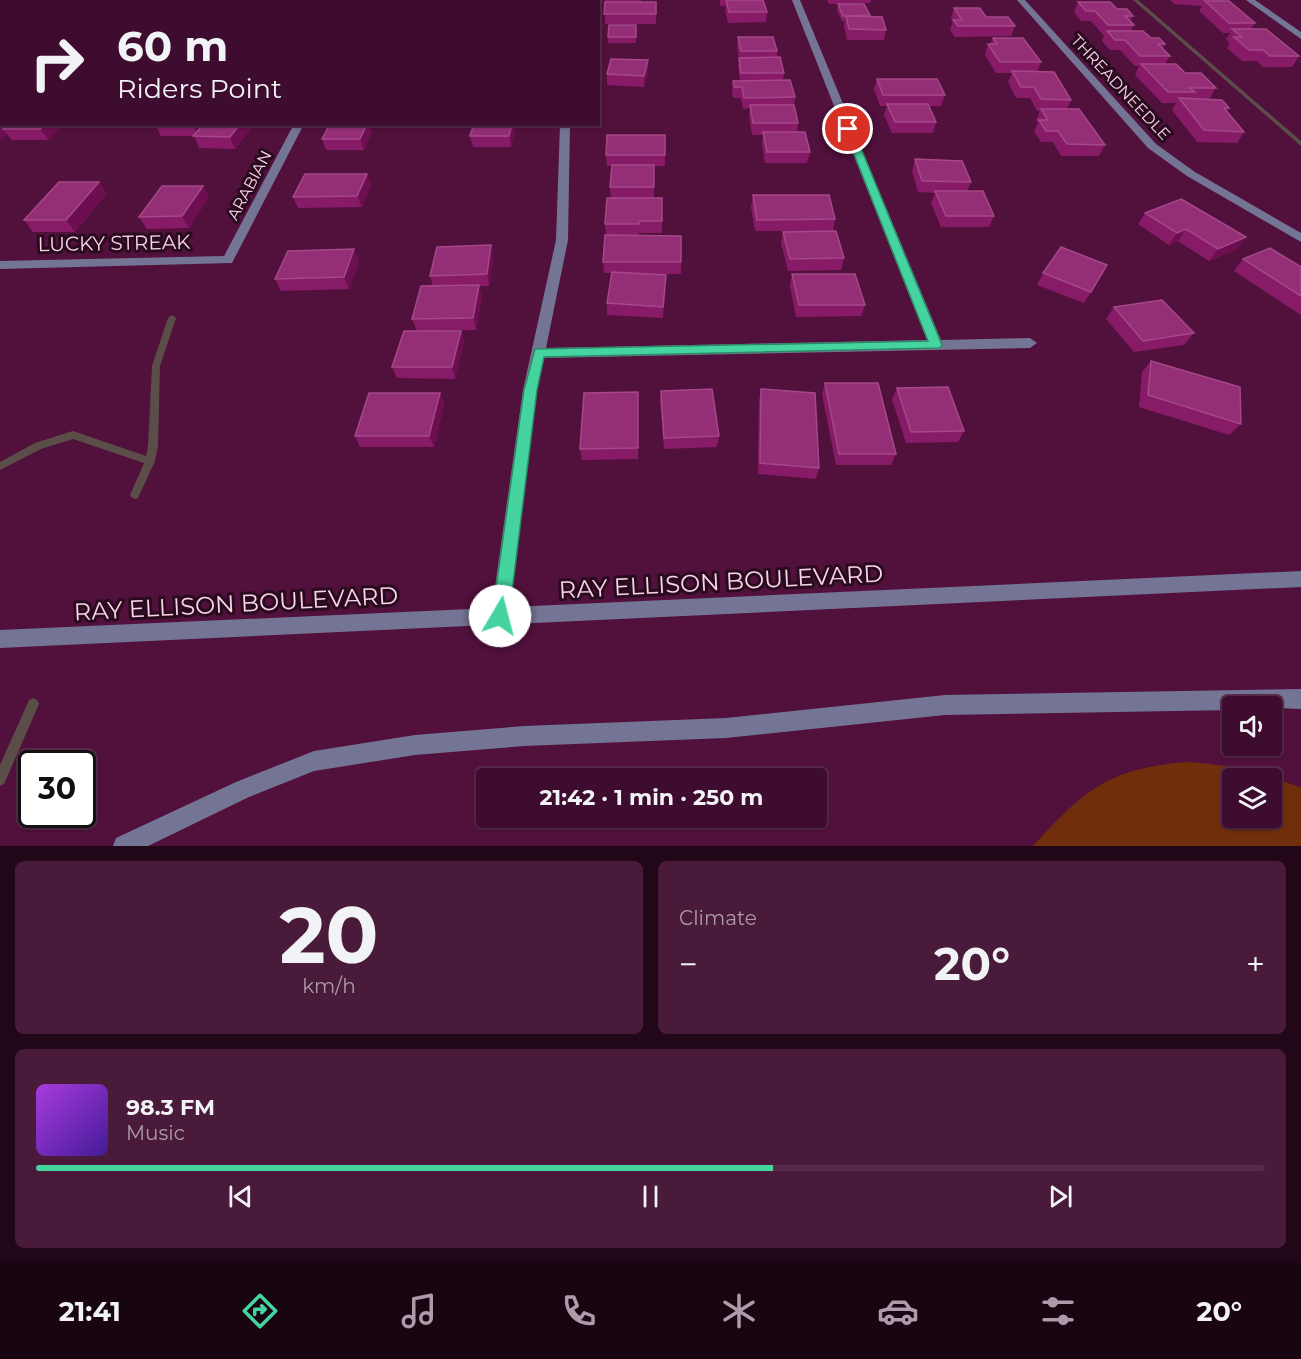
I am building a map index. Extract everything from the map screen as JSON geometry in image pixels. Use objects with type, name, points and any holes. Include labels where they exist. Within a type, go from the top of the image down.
[{"type":"street","points":[[796,0],[936,345]]},
{"type":"street","name":"THREADNEEDLE","points":[[1021,0],[1152,146],[1191,174],[1301,238]]},
{"type":"street","points":[[1250,0],[1301,36]]},
{"type":"street","name":"ARABIAN","points":[[228,260],[298,126]]},
{"type":"street","points":[[500,616],[530,390],[562,240],[566,126]]},
{"type":"street","name":"LUCKY STREAK","points":[[0,265],[228,260]]},
{"type":"street","points":[[539,353],[1030,344]]},
{"type":"street","name":"RAY ELLISON BOULEVARD","points":[[0,639],[1301,579]]},
{"type":"street","points":[[123,846],[243,789],[314,761],[415,745],[524,736],[726,728],[945,705],[1301,699]]},
{"type":"shaded area","points":[[1185,762],[1234,768],[1222,768],[1222,828],[1282,828],[1282,781],[1301,788],[1301,846],[1033,846],[1083,797],[1116,777],[1136,770]]},
{"type":"building","points":[[726,0],[763,0],[767,12],[729,12]]},
{"type":"building","points":[[1205,1],[1229,1],[1255,23],[1229,23]]},
{"type":"building","points":[[605,2],[656,2],[656,14],[604,14]]},
{"type":"building","points":[[1078,2],[1110,2],[1117,9],[1127,9],[1133,16],[1125,16],[1134,25],[1108,25],[1095,11],[1086,11]]},
{"type":"building","points":[[838,4],[864,4],[870,15],[843,16]]},
{"type":"building","points":[[954,8],[980,8],[986,17],[1008,17],[1015,26],[958,26],[953,20],[962,20]]},
{"type":"building","points":[[846,16],[882,17],[886,30],[849,29]]},
{"type":"building","points":[[609,25],[636,25],[636,37],[608,37]]},
{"type":"building","points":[[1232,29],[1266,29],[1299,56],[1270,56],[1263,50],[1249,50],[1234,37],[1242,37]]},
{"type":"building","points":[[1107,31],[1143,31],[1151,38],[1159,38],[1165,44],[1158,44],[1170,56],[1140,56],[1125,40],[1115,40]]},
{"type":"building","points":[[738,37],[773,37],[777,51],[741,51]]},
{"type":"building","points":[[993,38],[1023,38],[1041,62],[1000,62],[988,44],[997,44]]},
{"type":"building","points":[[780,57],[784,73],[741,73],[739,58]]},
{"type":"building","points":[[611,59],[648,60],[644,76],[607,74]]},
{"type":"building","points":[[1141,64],[1176,64],[1185,73],[1201,73],[1216,88],[1190,88],[1195,92],[1168,92]]},
{"type":"building","points":[[1012,71],[1054,72],[1071,100],[1041,99],[1034,87],[1021,87]]},
{"type":"building","points":[[877,79],[937,79],[945,95],[883,95]]},
{"type":"building","points":[[790,80],[795,97],[744,98],[742,87],[734,87],[733,81]]},
{"type":"building","points":[[1179,98],[1222,100],[1229,108],[1224,108],[1244,132],[1204,130]]},
{"type":"building","points":[[887,104],[928,104],[936,122],[895,122]]},
{"type":"building","points":[[750,105],[794,105],[798,123],[753,123]]},
{"type":"building","points":[[1041,109],[1079,109],[1105,145],[1067,144],[1058,131],[1046,131],[1039,120],[1048,120]]},
{"type":"building","points":[[6,126],[44,126],[40,129],[3,129]]},
{"type":"building","points":[[202,126],[238,126],[230,137],[193,136]]},
{"type":"building","points":[[329,126],[366,126],[360,139],[322,139]]},
{"type":"building","points":[[473,126],[512,126],[509,136],[470,136]]},
{"type":"building","points":[[763,132],[805,132],[810,152],[767,152]]},
{"type":"building","points":[[607,135],[665,135],[665,155],[606,155]]},
{"type":"building","points":[[915,159],[962,161],[971,182],[922,181]]},
{"type":"building","points":[[612,165],[654,165],[654,187],[610,187]]},
{"type":"building","points":[[305,174],[367,174],[357,196],[293,197]]},
{"type":"building","points":[[59,182],[99,182],[66,220],[24,220]]},
{"type":"building","points":[[162,186],[203,186],[182,216],[139,217]]},
{"type":"building","points":[[935,191],[983,191],[994,216],[946,216]]},
{"type":"building","points":[[753,195],[829,195],[835,219],[757,220]]},
{"type":"building","points":[[607,198],[662,198],[662,221],[605,224]]},
{"type":"building","points":[[1181,199],[1246,237],[1218,249],[1186,229],[1177,233],[1145,213]]},
{"type":"building","points":[[836,231],[844,258],[790,259],[783,232]]},
{"type":"building","points":[[605,235],[681,236],[681,262],[603,262]]},
{"type":"building","points":[[491,245],[487,274],[430,276],[437,247]]},
{"type":"building","points":[[1061,247],[1107,265],[1091,292],[1043,273]]},
{"type":"building","points":[[1270,248],[1301,267],[1301,296],[1243,259]]},
{"type":"building","points":[[354,249],[344,277],[275,279],[288,251]]},
{"type":"building","points":[[612,272],[666,275],[663,307],[607,303]]},
{"type":"building","points":[[792,274],[855,274],[865,305],[799,305]]},
{"type":"building","points":[[479,285],[473,318],[412,319],[421,286]]},
{"type":"building","points":[[1162,300],[1194,333],[1143,341],[1114,307]]},
{"type":"building","points":[[404,331],[461,331],[452,367],[392,367]]},
{"type":"building","points":[[1151,361],[1240,387],[1241,424],[1148,395]]},
{"type":"building","points":[[825,383],[878,383],[896,454],[839,454]]},
{"type":"building","points":[[948,387],[964,431],[911,432],[897,388]]},
{"type":"building","points":[[712,389],[719,436],[664,438],[661,391]]},
{"type":"building","points":[[761,389],[815,393],[819,468],[760,463]]},
{"type":"building","points":[[638,392],[638,448],[580,449],[584,393]]},
{"type":"building","points":[[369,393],[440,393],[429,436],[355,436]]},
{"type":"waterway","points":[[1135,0],[1301,144]]},
{"type":"waterway","points":[[150,461],[153,446],[156,366],[172,318]]},
{"type":"waterway","points":[[0,466],[38,446],[73,435],[150,461]]},
{"type":"waterway","points":[[135,495],[150,461]]},
{"type":"waterway","points":[[0,780],[33,704]]},
{"type":"route","points":[[500,616],[530,390],[539,353],[936,345],[848,129]]}]
